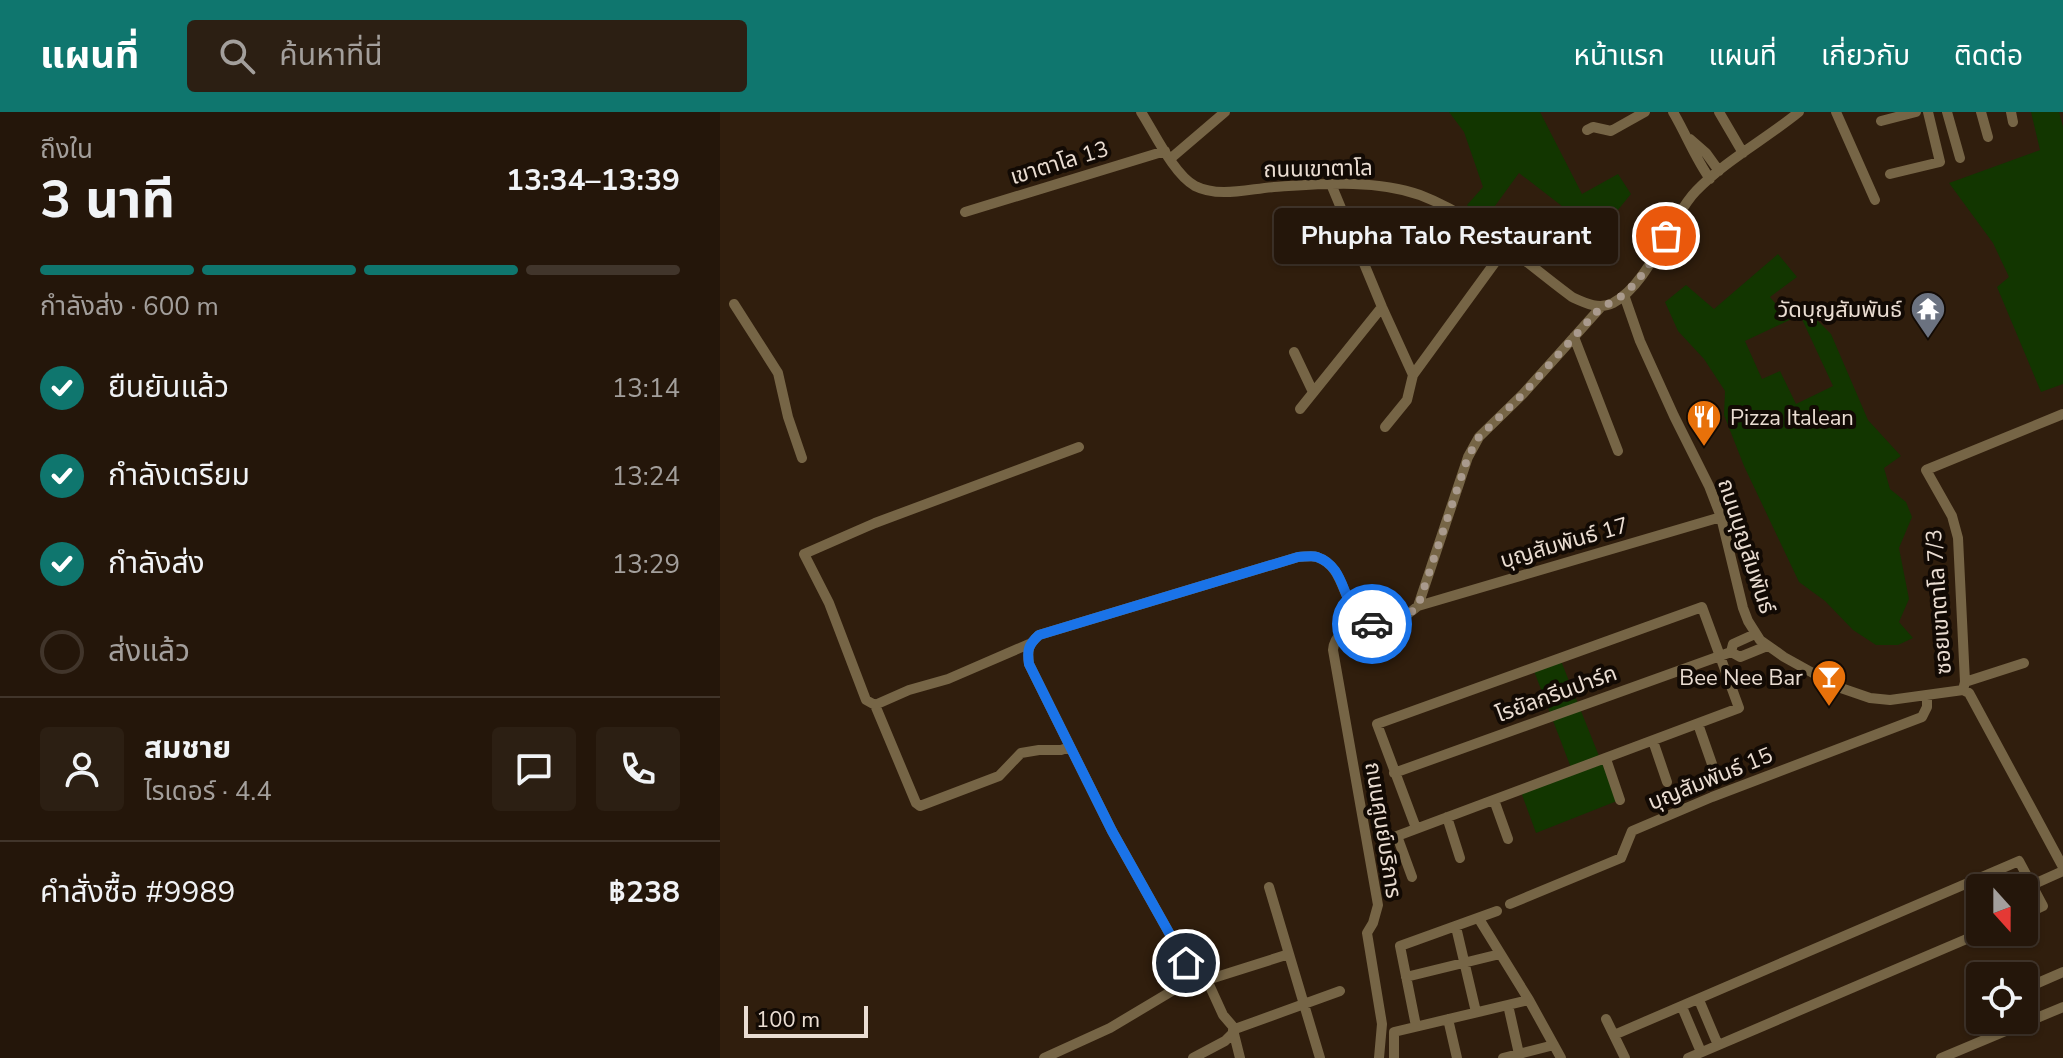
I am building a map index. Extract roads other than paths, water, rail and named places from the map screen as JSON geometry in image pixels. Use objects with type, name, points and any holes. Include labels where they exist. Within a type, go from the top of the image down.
[{"type":"street","name":"ถนนเขาตาโล","points":[[1141,112],[1180,173],[1194,185],[1220,192],[1331,184],[1380,186],[1419,195],[1474,222],[1572,297],[1601,307]]},
{"type":"street","points":[[1167,155],[1225,112]]},
{"type":"street","points":[[1587,130],[1593,127],[1611,131],[1645,112]]},
{"type":"street","points":[[1673,112],[1696,159],[1710,179]]},
{"type":"street","points":[[1719,112],[1743,153]]},
{"type":"street","points":[[1418,606],[1468,457],[1479,437],[1523,394],[1601,307],[1624,295],[1638,281],[1696,191],[1799,112]]},
{"type":"street","points":[[1836,112],[1875,200]]},
{"type":"street","points":[[1881,121],[1916,112]]},
{"type":"street","points":[[1890,174],[1940,162],[1928,112]]},
{"type":"street","points":[[1947,112],[1960,158]]},
{"type":"street","points":[[1981,112],[1988,137]]},
{"type":"street","points":[[1688,138],[1706,153],[1719,171]]},
{"type":"street","name":"เขาตาโล 13","points":[[965,212],[1167,155]]},
{"type":"street","points":[[1331,184],[1413,375]]},
{"type":"street","points":[[1385,427],[1407,400],[1413,375],[1507,246]]},
{"type":"street","name":"ถนนบุญสัมพันธ์","points":[[1624,295],[1640,341],[1721,517],[1743,608],[1755,634],[1767,646],[1838,687],[1870,698],[1890,700],[1927,697],[2024,663]]},
{"type":"street","points":[[734,304],[778,373],[802,458]]},
{"type":"street","points":[[1300,409],[1382,307]]},
{"type":"street","points":[[1574,337],[1618,451]]},
{"type":"street","points":[[1294,352],[1313,392]]},
{"type":"street","name":"ซอยเขาตาโล 7/3","points":[[1964,686],[1958,538],[1952,516],[1926,470],[2063,414]]},
{"type":"street","points":[[1070,747],[1021,753],[999,776],[920,806],[916,803],[875,705],[866,700],[829,603],[804,554],[875,523],[1079,447]]},
{"type":"street","name":"บุญสัมพันธ์ 17","points":[[1362,620],[1386,625],[1406,617],[1418,606],[1721,517]]},
{"type":"street","points":[[875,705],[909,690],[948,679],[1029,644],[1039,635],[1298,557],[1317,557],[1331,567],[1344,585],[1351,608],[1362,620]]},
{"type":"street","points":[[1381,842],[1739,708],[1702,607],[1377,724],[1416,828]]},
{"type":"street","name":"ถนนศูนย์บริการ","points":[[1362,620],[1337,638],[1333,650],[1378,905],[1367,933],[1382,1024],[1379,1058]]},
{"type":"street","name":"โรยัลกรีนปาร์ค","points":[[1731,652],[1733,644],[1755,634]]},
{"type":"street","points":[[1029,644],[1029,664],[1112,831],[1186,963],[1188,977],[1182,985],[1110,1028],[1044,1058]]},
{"type":"street","name":"โรยัลกรีนปาร์ค","points":[[1731,652],[1740,657],[1767,646]]},
{"type":"street","name":"โรยัลกรีนปาร์ค","points":[[1394,773],[1731,652]]},
{"type":"street","points":[[1964,686],[1975,701],[2063,869],[2038,882]]},
{"type":"street","name":"บุญสัมพันธ์ 15","points":[[1510,904],[1621,858],[1632,831],[1922,717],[1927,707],[1927,697]]},
{"type":"street","points":[[1698,724],[1712,764]]},
{"type":"street","points":[[1653,741],[1667,782]]},
{"type":"street","points":[[1606,759],[1620,800]]},
{"type":"street","points":[[1494,800],[1508,839]]},
{"type":"street","points":[[1447,817],[1460,858]]},
{"type":"street","points":[[1397,836],[1412,877]]},
{"type":"street","points":[[1989,874],[2019,861],[2026,874]]},
{"type":"street","points":[[1614,1035],[1966,884]]},
{"type":"street","points":[[1269,887],[1320,1058]]},
{"type":"street","points":[[1416,1026],[1400,946],[1497,911]]},
{"type":"street","points":[[1479,919],[1561,1058]]},
{"type":"street","points":[[1456,927],[1476,1012]]},
{"type":"street","points":[[1688,1058],[1966,939]]},
{"type":"street","points":[[1188,977],[1207,980],[1289,954]]},
{"type":"street","points":[[1406,977],[1500,954]]},
{"type":"street","points":[[2038,983],[2063,972]]},
{"type":"street","points":[[1207,980],[1233,1030],[1240,1058]]},
{"type":"street","points":[[1193,1058],[1225,1041],[1239,1027],[1340,991]]},
{"type":"street","points":[[1394,1058],[1394,1032],[1529,1000]]},
{"type":"street","points":[[1699,1000],[1718,1045]]},
{"type":"street","points":[[1508,1005],[1523,1055]]},
{"type":"street","points":[[1682,1007],[1701,1052]]},
{"type":"street","points":[[1941,1058],[2063,1007]]},
{"type":"street","points":[[1448,1019],[1457,1058]]},
{"type":"street","points":[[1606,1019],[1624,1057]]},
{"type":"street","points":[[1503,1058],[1554,1045]]},
{"type":"place","name":"Phupha Talo Restaurant","points":[[1666,236]]},
{"type":"place","name":"วัดบุญสัมพันธ์","points":[[1928,340]]},
{"type":"place","name":"Pizza Italean","points":[[1704,448]]},
{"type":"place","name":"Bee Nee Bar","points":[[1829,708]]}]
